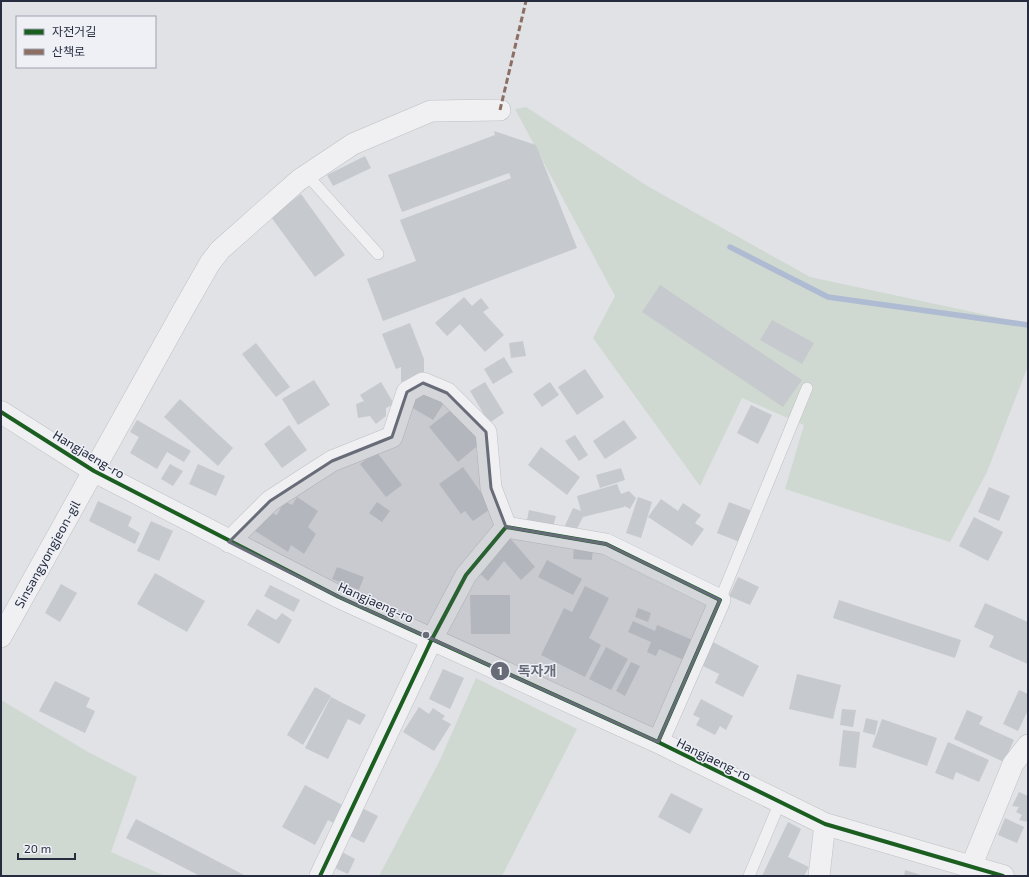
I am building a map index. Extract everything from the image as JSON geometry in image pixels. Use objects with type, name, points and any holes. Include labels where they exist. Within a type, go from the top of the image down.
[{"type":"street","name":"Hangjaeng-ro","points":[[94,471],[210,263],[220,250],[307,175],[354,144],[431,111],[500,110]]},
{"type":"street","points":[[229,542],[270,501],[332,462],[392,437],[407,392],[423,383],[447,393],[486,432],[491,488],[506,527]]},
{"type":"street","name":"Hangjaeng-ro","points":[[1,412],[94,471],[229,542],[339,597],[658,742],[825,824],[1003,876]]},
{"type":"street","name":"Sinsangyongjeon-gil","points":[[1,637],[94,471]]},
{"type":"street","points":[[506,527],[606,544],[720,600],[658,742]]},
{"type":"street","points":[[320,876],[432,638],[466,574],[506,527]]},
{"type":"street","points":[[971,867],[1013,764],[1028,745]]},
{"type":"street","points":[[819,876],[825,824]]},
{"type":"lane","points":[[307,175],[378,254]]},
{"type":"lane","points":[[720,600],[807,388]]},
{"type":"lane","points":[[749,876],[780,802]]},
{"type":"highlighted area","points":[[423,383],[447,393],[486,432],[491,488],[506,527],[606,544],[720,600],[658,742],[339,597],[229,542],[270,501],[332,461],[392,437],[407,392]]},
{"type":"shaded area","points":[[526,107],[649,187],[810,277],[1028,324],[1028,366],[987,472],[950,542],[785,489],[804,425],[742,398],[700,486],[593,338],[615,296],[515,109]]},
{"type":"shaded area","points":[[476,678],[577,729],[502,876],[379,876],[440,760]]},
{"type":"shaded area","points":[[1,700],[88,752],[137,777],[111,852],[165,876],[1,876]]},
{"type":"building","points":[[494,131],[536,145],[577,248],[383,321],[367,279],[416,261],[400,220],[511,178],[509,173],[402,212],[388,175],[495,135]]},
{"type":"building","points":[[365,156],[371,168],[333,186],[327,175]]},
{"type":"building","points":[[301,194],[345,255],[315,277],[271,217]]},
{"type":"building","points":[[660,285],[802,380],[783,407],[642,312]]},
{"type":"building","points":[[464,297],[472,306],[481,298],[489,308],[483,312],[504,335],[485,352],[460,324],[447,336],[435,323]]},
{"type":"building","points":[[772,320],[814,343],[802,364],[760,340]]},
{"type":"building","points":[[410,323],[424,359],[424,377],[401,382],[401,367],[396,369],[382,334]]},
{"type":"building","points":[[523,341],[526,356],[511,358],[509,343]]},
{"type":"building","points":[[256,343],[290,387],[276,397],[242,354]]},
{"type":"building","points":[[504,357],[513,372],[493,384],[484,369]]},
{"type":"building","points":[[585,369],[604,397],[577,415],[558,387]]},
{"type":"building","points":[[314,380],[330,405],[298,425],[282,399]]},
{"type":"building","points":[[381,382],[394,404],[386,408],[386,416],[376,424],[370,416],[358,418],[356,404],[364,401],[360,395]]},
{"type":"building","points":[[485,382],[504,413],[489,423],[470,391]]},
{"type":"building","points":[[550,382],[559,395],[542,407],[533,394]]},
{"type":"building","points":[[422,389],[444,403],[433,420],[411,407]]},
{"type":"building","points":[[180,399],[233,448],[218,466],[164,417]]},
{"type":"building","points":[[751,405],[772,415],[758,444],[737,433]]},
{"type":"building","points":[[452,409],[481,443],[458,462],[429,427]]},
{"type":"building","points":[[137,420],[191,451],[184,462],[167,452],[157,469],[130,453],[139,437],[130,432]]},
{"type":"building","points":[[624,420],[637,438],[605,459],[593,441]]},
{"type":"building","points":[[289,425],[307,450],[282,468],[264,444]]},
{"type":"building","points":[[575,435],[588,455],[579,461],[565,441]]},
{"type":"building","points":[[541,447],[580,477],[567,495],[528,465]]},
{"type":"building","points":[[376,451],[402,485],[386,497],[360,464]]},
{"type":"building","points":[[170,464],[183,471],[173,486],[161,479]]},
{"type":"building","points":[[198,464],[225,476],[216,496],[189,484]]},
{"type":"building","points":[[463,467],[492,508],[473,521],[465,511],[461,514],[439,484]]},
{"type":"building","points":[[621,468],[625,480],[600,488],[596,475]]},
{"type":"building","points":[[617,484],[621,494],[629,491],[636,498],[630,509],[624,506],[583,517],[574,535],[563,530],[573,508],[581,511],[577,496]]},
{"type":"building","points":[[989,487],[1010,496],[999,521],[978,512]]},
{"type":"building","points":[[297,497],[318,511],[308,527],[316,534],[304,554],[291,545],[288,552],[252,529],[269,512],[277,515],[284,501],[292,505]]},
{"type":"building","points":[[638,497],[652,502],[641,538],[626,533]]},
{"type":"building","points":[[661,499],[678,511],[683,503],[701,515],[695,523],[704,529],[692,546],[648,517]]},
{"type":"building","points":[[98,501],[132,517],[128,526],[140,533],[135,544],[89,521]]},
{"type":"building","points":[[377,502],[390,511],[382,522],[369,513]]},
{"type":"building","points":[[729,502],[755,512],[742,543],[717,533]]},
{"type":"building","points":[[529,510],[556,516],[552,530],[526,525]]},
{"type":"building","points":[[974,517],[1003,532],[988,561],[959,546]]},
{"type":"building","points":[[151,521],[173,531],[159,561],[137,551]]},
{"type":"building","points":[[510,538],[535,567],[521,580],[504,561],[488,581],[479,573]]},
{"type":"building","points":[[574,547],[593,548],[592,560],[573,559]]},
{"type":"building","points":[[547,560],[582,579],[573,595],[538,577]]},
{"type":"building","points":[[337,567],[364,577],[359,590],[332,579]]},
{"type":"building","points":[[155,573],[205,601],[187,632],[137,604]]},
{"type":"building","points":[[738,577],[759,587],[750,605],[729,596]]},
{"type":"building","points":[[61,584],[77,593],[60,622],[45,613]]},
{"type":"building","points":[[270,585],[300,600],[294,612],[264,596]]},
{"type":"building","points":[[585,586],[609,598],[589,638],[601,645],[585,677],[541,655],[564,608],[572,612]]},
{"type":"building","points":[[470,595],[510,595],[510,634],[471,634]]},
{"type":"building","points":[[839,600],[961,640],[955,658],[833,618]]},
{"type":"building","points":[[985,603],[1028,622],[1028,664],[989,647],[994,636],[974,627]]},
{"type":"building","points":[[638,608],[651,613],[648,622],[635,617]]},
{"type":"building","points":[[257,609],[276,620],[282,613],[292,620],[279,644],[247,625]]},
{"type":"building","points":[[633,621],[655,631],[657,625],[695,641],[686,661],[659,649],[656,656],[647,652],[651,642],[628,632]]},
{"type":"building","points":[[711,641],[759,666],[743,697],[715,683],[719,674],[699,664]]},
{"type":"building","points":[[606,647],[628,659],[611,690],[589,679]]},
{"type":"building","points":[[631,662],[640,666],[625,696],[616,691]]},
{"type":"building","points":[[443,669],[464,678],[450,709],[429,699]]},
{"type":"building","points":[[797,674],[841,685],[833,719],[789,709]]},
{"type":"building","points":[[55,681],[90,698],[86,707],[95,711],[85,733],[39,711]]},
{"type":"building","points":[[315,687],[331,696],[303,745],[287,735]]},
{"type":"building","points":[[1019,690],[1028,694],[1028,710],[1018,731],[1003,724]]},
{"type":"building","points":[[331,697],[366,715],[360,725],[348,719],[328,759],[305,748]]},
{"type":"building","points":[[701,699],[733,716],[726,730],[720,726],[715,735],[696,725],[700,718],[693,715]]},
{"type":"building","points":[[419,707],[429,714],[433,708],[445,716],[442,719],[451,724],[434,751],[403,732]]},
{"type":"building","points":[[842,709],[856,710],[853,727],[840,725]]},
{"type":"building","points":[[967,710],[983,717],[979,724],[1014,740],[1004,762],[954,739]]},
{"type":"building","points":[[866,718],[878,721],[875,735],[863,732]]},
{"type":"building","points":[[882,719],[937,738],[927,766],[872,747]]},
{"type":"building","points":[[843,730],[860,732],[856,768],[839,766]]},
{"type":"building","points":[[948,742],[989,760],[979,782],[956,772],[953,780],[935,773]]},
{"type":"building","points":[[305,785],[346,807],[337,825],[328,820],[315,845],[282,827]]},
{"type":"building","points":[[1019,792],[1028,796],[1028,822],[1019,820],[1022,815],[1016,812],[1019,807],[1012,806]]},
{"type":"building","points":[[671,793],[703,809],[690,834],[658,817]]},
{"type":"building","points":[[360,807],[378,816],[364,843],[346,834]]},
{"type":"building","points":[[1005,818],[1024,827],[1017,843],[998,835]]},
{"type":"building","points":[[136,819],[246,876],[200,876],[126,838]]},
{"type":"building","points":[[788,822],[801,829],[788,857],[809,867],[804,876],[762,876]]},
{"type":"building","points":[[342,852],[355,859],[348,874],[335,868]]},
{"type":"building","points":[[905,870],[924,876],[904,876]]},
{"type":"waterway","points":[[730,247],[828,297],[1028,325]]},
{"type":"marked path","points":[[500,110],[526,1]]},
{"type":"cycle path","points":[[1,412],[94,471],[339,597],[658,742],[825,824],[1003,876]]},
{"type":"cycle path","points":[[320,876],[432,639],[466,575],[506,527],[606,544],[720,600],[658,742]]},
{"type":"place","name":"독자개","points":[[426,635]]}]
